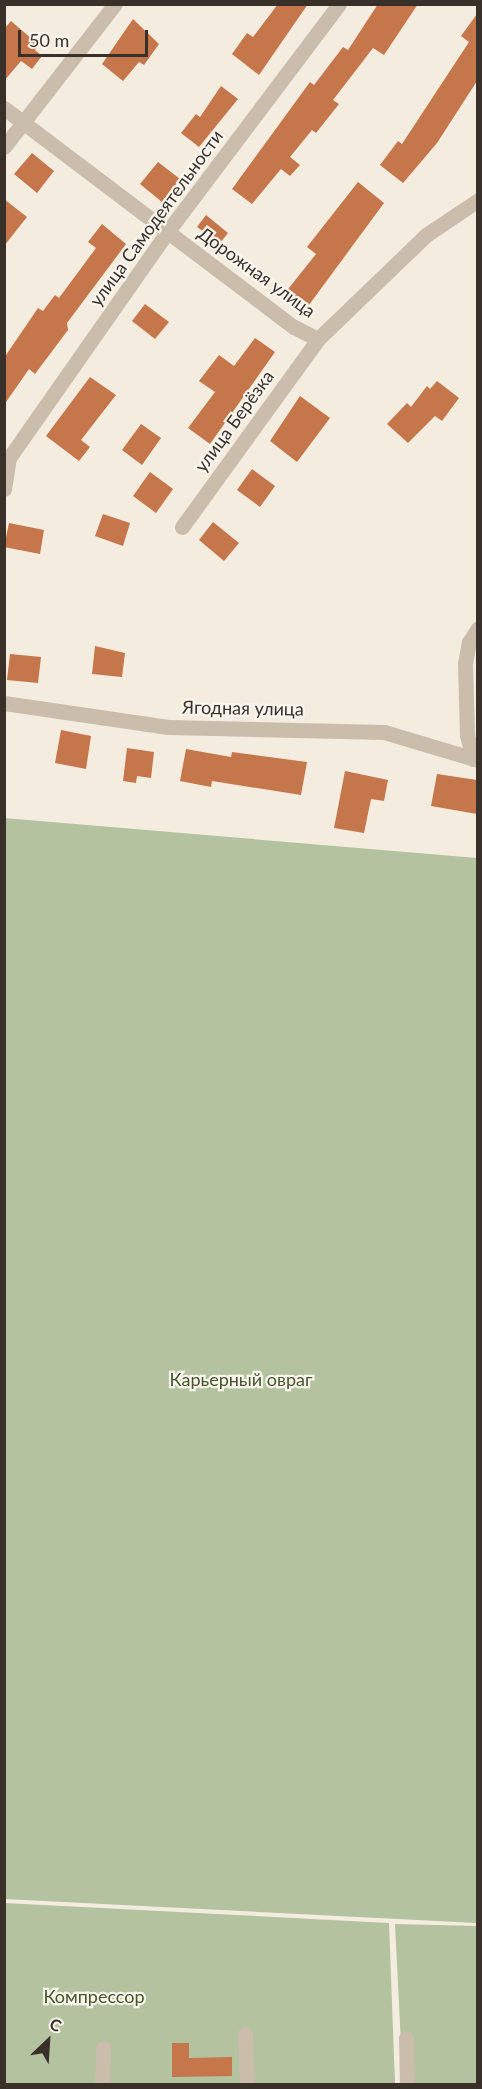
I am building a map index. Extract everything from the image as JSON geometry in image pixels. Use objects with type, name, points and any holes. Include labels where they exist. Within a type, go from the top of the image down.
[{"type":"street","points":[[4,147],[115,4]]},
{"type":"street","name":"улица Самодеятельности","points":[[4,489],[9,458],[168,231],[339,4]]},
{"type":"street","name":"Дорожная улица","points":[[4,108],[294,327],[318,339],[426,235],[477,200]]},
{"type":"street","name":"улица Берёзка","points":[[182,527],[318,339]]},
{"type":"street","points":[[475,760],[467,735],[465,664],[477,628]]},
{"type":"street","name":"Ягодная улица","points":[[4,704],[168,727],[384,732],[475,760]]},
{"type":"street","points":[[245,2034],[247,2085]]},
{"type":"street","points":[[406,2038],[407,2085]]},
{"type":"street","points":[[102,2085],[103,2048]]},
{"type":"green space","name":"Карьерный овраг","points":[[4,818],[477,858],[477,1923],[5,1899]]},
{"type":"green space","name":"Компрессор","points":[[4,1903],[389,1923],[395,2084],[5,2084]]},
{"type":"green space","points":[[395,1924],[477,1926],[477,2084],[403,2084]]},
{"type":"building","points":[[278,4],[308,4],[259,75],[232,54],[247,33],[253,37]]},
{"type":"building","points":[[378,4],[418,4],[384,55],[373,48],[333,100],[339,104],[316,133],[312,130],[290,157],[300,165],[290,176],[281,169],[252,204],[232,189],[310,82],[314,85],[343,47],[348,50]]},
{"type":"building","points":[[477,14],[477,81],[437,143],[403,183],[380,165],[398,141],[402,144],[469,42],[461,36]]},
{"type":"building","points":[[133,19],[159,44],[144,65],[139,62],[123,81],[102,64]]},
{"type":"building","points":[[11,21],[39,45],[35,50],[42,56],[32,69],[21,61],[4,81],[4,29]]},
{"type":"building","points":[[221,86],[238,99],[199,147],[181,133],[196,114],[200,117]]},
{"type":"building","points":[[32,153],[54,171],[37,193],[14,174]]},
{"type":"building","points":[[158,162],[180,179],[162,202],[140,184]]},
{"type":"building","points":[[358,182],[384,203],[306,309],[285,293],[316,254],[307,247]]},
{"type":"building","points":[[4,199],[27,217],[4,246]]},
{"type":"building","points":[[206,215],[228,233],[220,243],[197,227]]},
{"type":"building","points":[[102,224],[126,244],[67,323],[68,330],[35,374],[29,369],[4,405],[4,358],[38,308],[43,311],[55,295],[59,298],[96,248],[88,242]]},
{"type":"building","points":[[145,304],[169,322],[155,339],[132,321]]},
{"type":"building","points":[[255,338],[275,352],[210,444],[188,428],[215,392],[199,381],[219,355],[234,366]]},
{"type":"building","points":[[90,377],[116,395],[81,440],[90,447],[79,461],[46,436]]},
{"type":"building","points":[[437,381],[459,398],[442,421],[435,416],[408,443],[387,424],[407,403],[411,407],[427,386],[430,389]]},
{"type":"building","points":[[300,396],[330,418],[297,462],[270,441]]},
{"type":"building","points":[[141,424],[161,438],[142,465],[122,450]]},
{"type":"building","points":[[252,469],[275,486],[260,507],[237,490]]},
{"type":"building","points":[[150,472],[173,489],[156,513],[133,496]]},
{"type":"building","points":[[103,514],[130,523],[123,546],[95,536]]},
{"type":"building","points":[[213,522],[239,543],[224,561],[199,540]]},
{"type":"building","points":[[9,523],[44,530],[40,554],[4,547]]},
{"type":"building","points":[[95,646],[125,653],[122,677],[92,674]]},
{"type":"building","points":[[10,654],[41,657],[38,683],[7,680]]},
{"type":"building","points":[[61,730],[91,736],[86,769],[55,763]]},
{"type":"building","points":[[127,748],[154,752],[151,778],[137,776],[136,783],[123,781]]},
{"type":"building","points":[[186,749],[231,757],[232,752],[307,762],[301,795],[212,781],[211,787],[180,781]]},
{"type":"building","points":[[345,771],[388,780],[384,801],[371,799],[364,833],[334,828]]},
{"type":"building","points":[[437,774],[477,780],[477,814],[431,806]]},
{"type":"building","points":[[172,2043],[189,2043],[189,2058],[232,2057],[232,2076],[172,2077]]}]
